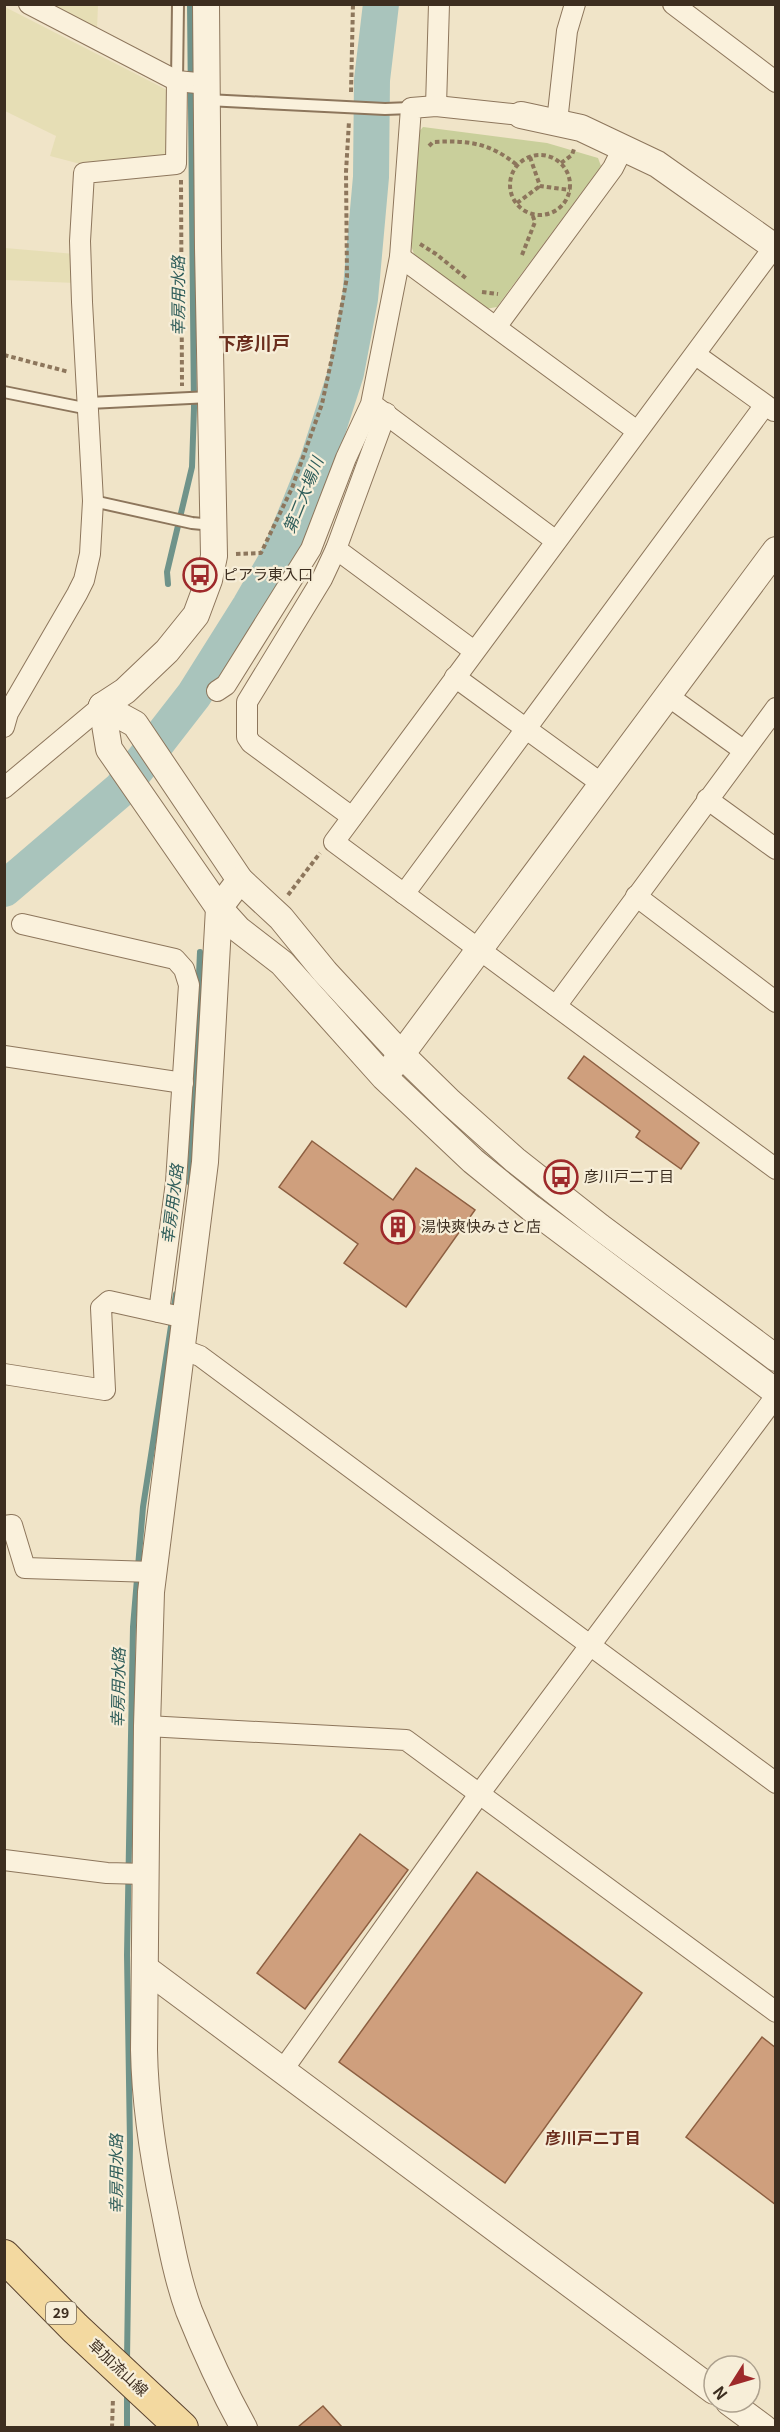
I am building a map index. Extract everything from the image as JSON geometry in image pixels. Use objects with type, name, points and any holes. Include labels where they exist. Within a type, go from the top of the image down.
[{"type":"main road","name":"草加流山線","points":[[4,2256],[16,2279],[182,2427]]},
{"type":"street","points":[[29,4],[179,82],[207,92]]},
{"type":"street","points":[[4,762],[10,783],[102,706],[125,691],[167,651],[196,615],[209,580],[214,555],[202,524],[206,397],[206,4]]},
{"type":"street","points":[[436,106],[439,4]]},
{"type":"street","points":[[557,122],[567,31],[575,4]]},
{"type":"street","points":[[673,4],[696,11],[776,82]]},
{"type":"street","points":[[4,727],[8,713],[84,580],[90,555],[93,501],[80,241],[84,173],[176,164],[179,82]]},
{"type":"street","points":[[352,817],[251,743],[247,737],[247,702],[322,579],[336,549],[379,409],[400,257],[411,108],[436,106],[521,115],[581,129],[624,146],[657,164],[775,248],[334,842],[776,1169]]},
{"type":"street","points":[[496,327],[613,168],[624,146]]},
{"type":"street","points":[[400,257],[637,432]]},
{"type":"street","points":[[404,894],[526,729],[770,409],[696,355]]},
{"type":"street","points":[[379,409],[556,541]]},
{"type":"street","points":[[217,691],[226,686],[311,549],[346,459],[379,409]]},
{"type":"street","points":[[336,549],[474,651]]},
{"type":"street","points":[[384,1077],[776,550]]},
{"type":"street","points":[[455,677],[602,784]]},
{"type":"street","points":[[668,696],[743,750]]},
{"type":"street","points":[[102,706],[135,724],[240,880],[281,918],[325,972],[401,1054],[450,1102],[515,1160],[600,1227],[776,1358]]},
{"type":"street","points":[[102,706],[109,749],[219,908],[238,929],[282,963],[384,1077],[473,1161],[531,1208],[776,1394],[480,1794],[282,2071]]},
{"type":"street","points":[[556,1006],[707,798],[776,708]]},
{"type":"street","points":[[707,798],[776,849]]},
{"type":"street","points":[[240,880],[219,908],[205,1162],[152,1572],[147,1726],[145,2095],[150,2140],[176,2271],[208,2357],[244,2427]]},
{"type":"street","points":[[636,896],[776,1002]]},
{"type":"street","points":[[22,924],[175,959],[184,969],[189,985],[177,1182],[159,1312]]},
{"type":"street","points":[[4,1056],[183,1083]]},
{"type":"street","points":[[4,1374],[105,1390],[100,1308],[109,1301],[186,1318]]},
{"type":"street","points":[[181,1349],[200,1356],[776,1783]]},
{"type":"street","points":[[4,1526],[12,1525],[25,1568],[152,1572]]},
{"type":"street","points":[[147,1726],[406,1740],[776,2012]]},
{"type":"street","points":[[4,1860],[120,1874],[146,1874]]},
{"type":"street","points":[[146,1969],[702,2382]]},
{"type":"street","points":[[746,2414],[764,2427]]},
{"type":"lane","points":[[178,4],[179,82]]},
{"type":"lane","points":[[207,92],[385,109],[411,108]]},
{"type":"lane","points":[[4,392],[89,406],[206,397]]},
{"type":"lane","points":[[93,501],[202,524]]},
{"type":"path","points":[[214,555],[261,553],[291,488],[322,404],[347,277],[346,172],[352,4]]},
{"type":"path","points":[[426,149],[433,142],[460,140],[495,149],[518,166]]},
{"type":"path","points":[[561,163],[572,155],[576,143]]},
{"type":"path","points":[[543,155],[561,163],[567,171],[570,190],[567,200],[556,211],[546,215],[532,214],[517,203],[511,190],[510,180],[518,166],[530,157],[543,155]]},
{"type":"path","points":[[530,157],[540,186]]},
{"type":"path","points":[[176,164],[181,171],[182,398]]},
{"type":"path","points":[[517,203],[540,186],[570,190]]},
{"type":"path","points":[[518,263],[535,222],[532,214]]},
{"type":"path","points":[[418,242],[482,292],[499,294],[504,287]]},
{"type":"path","points":[[4,355],[87,376]]},
{"type":"path","points":[[287,896],[325,847],[334,842]]},
{"type":"shaded area","points":[[51,5],[98,5],[97,29]]},
{"type":"shaded area","points":[[5,7],[169,91],[169,150],[159,160],[88,166],[50,156],[56,136],[5,111]]},
{"type":"shaded area","points":[[5,248],[75,254],[75,283],[5,280]]},
{"type":"green space","points":[[423,127],[547,143],[598,158],[601,166],[497,307],[485,309],[414,254],[410,243],[417,134]]},
{"type":"building","points":[[584,1056],[699,1143],[681,1169],[636,1137],[640,1131],[568,1078]]},
{"type":"building","name":"湯快爽快みさと店","points":[[312,1141],[393,1200],[416,1168],[475,1210],[406,1307],[344,1263],[358,1244],[279,1187]]},
{"type":"building","points":[[360,1834],[408,1870],[305,2009],[257,1973]]},
{"type":"building","points":[[477,1872],[642,1993],[505,2183],[339,2062]]},
{"type":"building","points":[[762,2037],[776,2048],[776,2205],[686,2137]]},
{"type":"building","points":[[323,2406],[342,2427],[298,2427]]},
{"type":"waterway","name":"幸房用水路","points":[[168,584],[167,572],[192,467],[194,408],[190,4]]},
{"type":"waterway","name":"第二大場川","points":[[4,889],[121,789],[194,695],[280,554],[318,460],[346,373],[360,299],[371,177],[372,80],[381,4]]},
{"type":"waterway","name":"幸房用水路","points":[[190,1183],[200,952]]},
{"type":"waterway","name":"幸房用水路","points":[[127,2361],[130,2143],[127,1955],[133,1627],[143,1507],[176,1294]]},
{"type":"waterway","name":"幸房用水路","points":[[127,2392],[127,2428]]},
{"type":"place","name":"ピアラ東入口","points":[[200,575]]},
{"type":"place","name":"彦川戸二丁目","points":[[561,1177]]},
{"type":"place","name":"湯快爽快みさと店","points":[[398,1227]]},
{"type":"district","name":"下彦川戸","points":[[254,344]]},
{"type":"district","name":"彦川戸二丁目","points":[[593,2138]]}]
